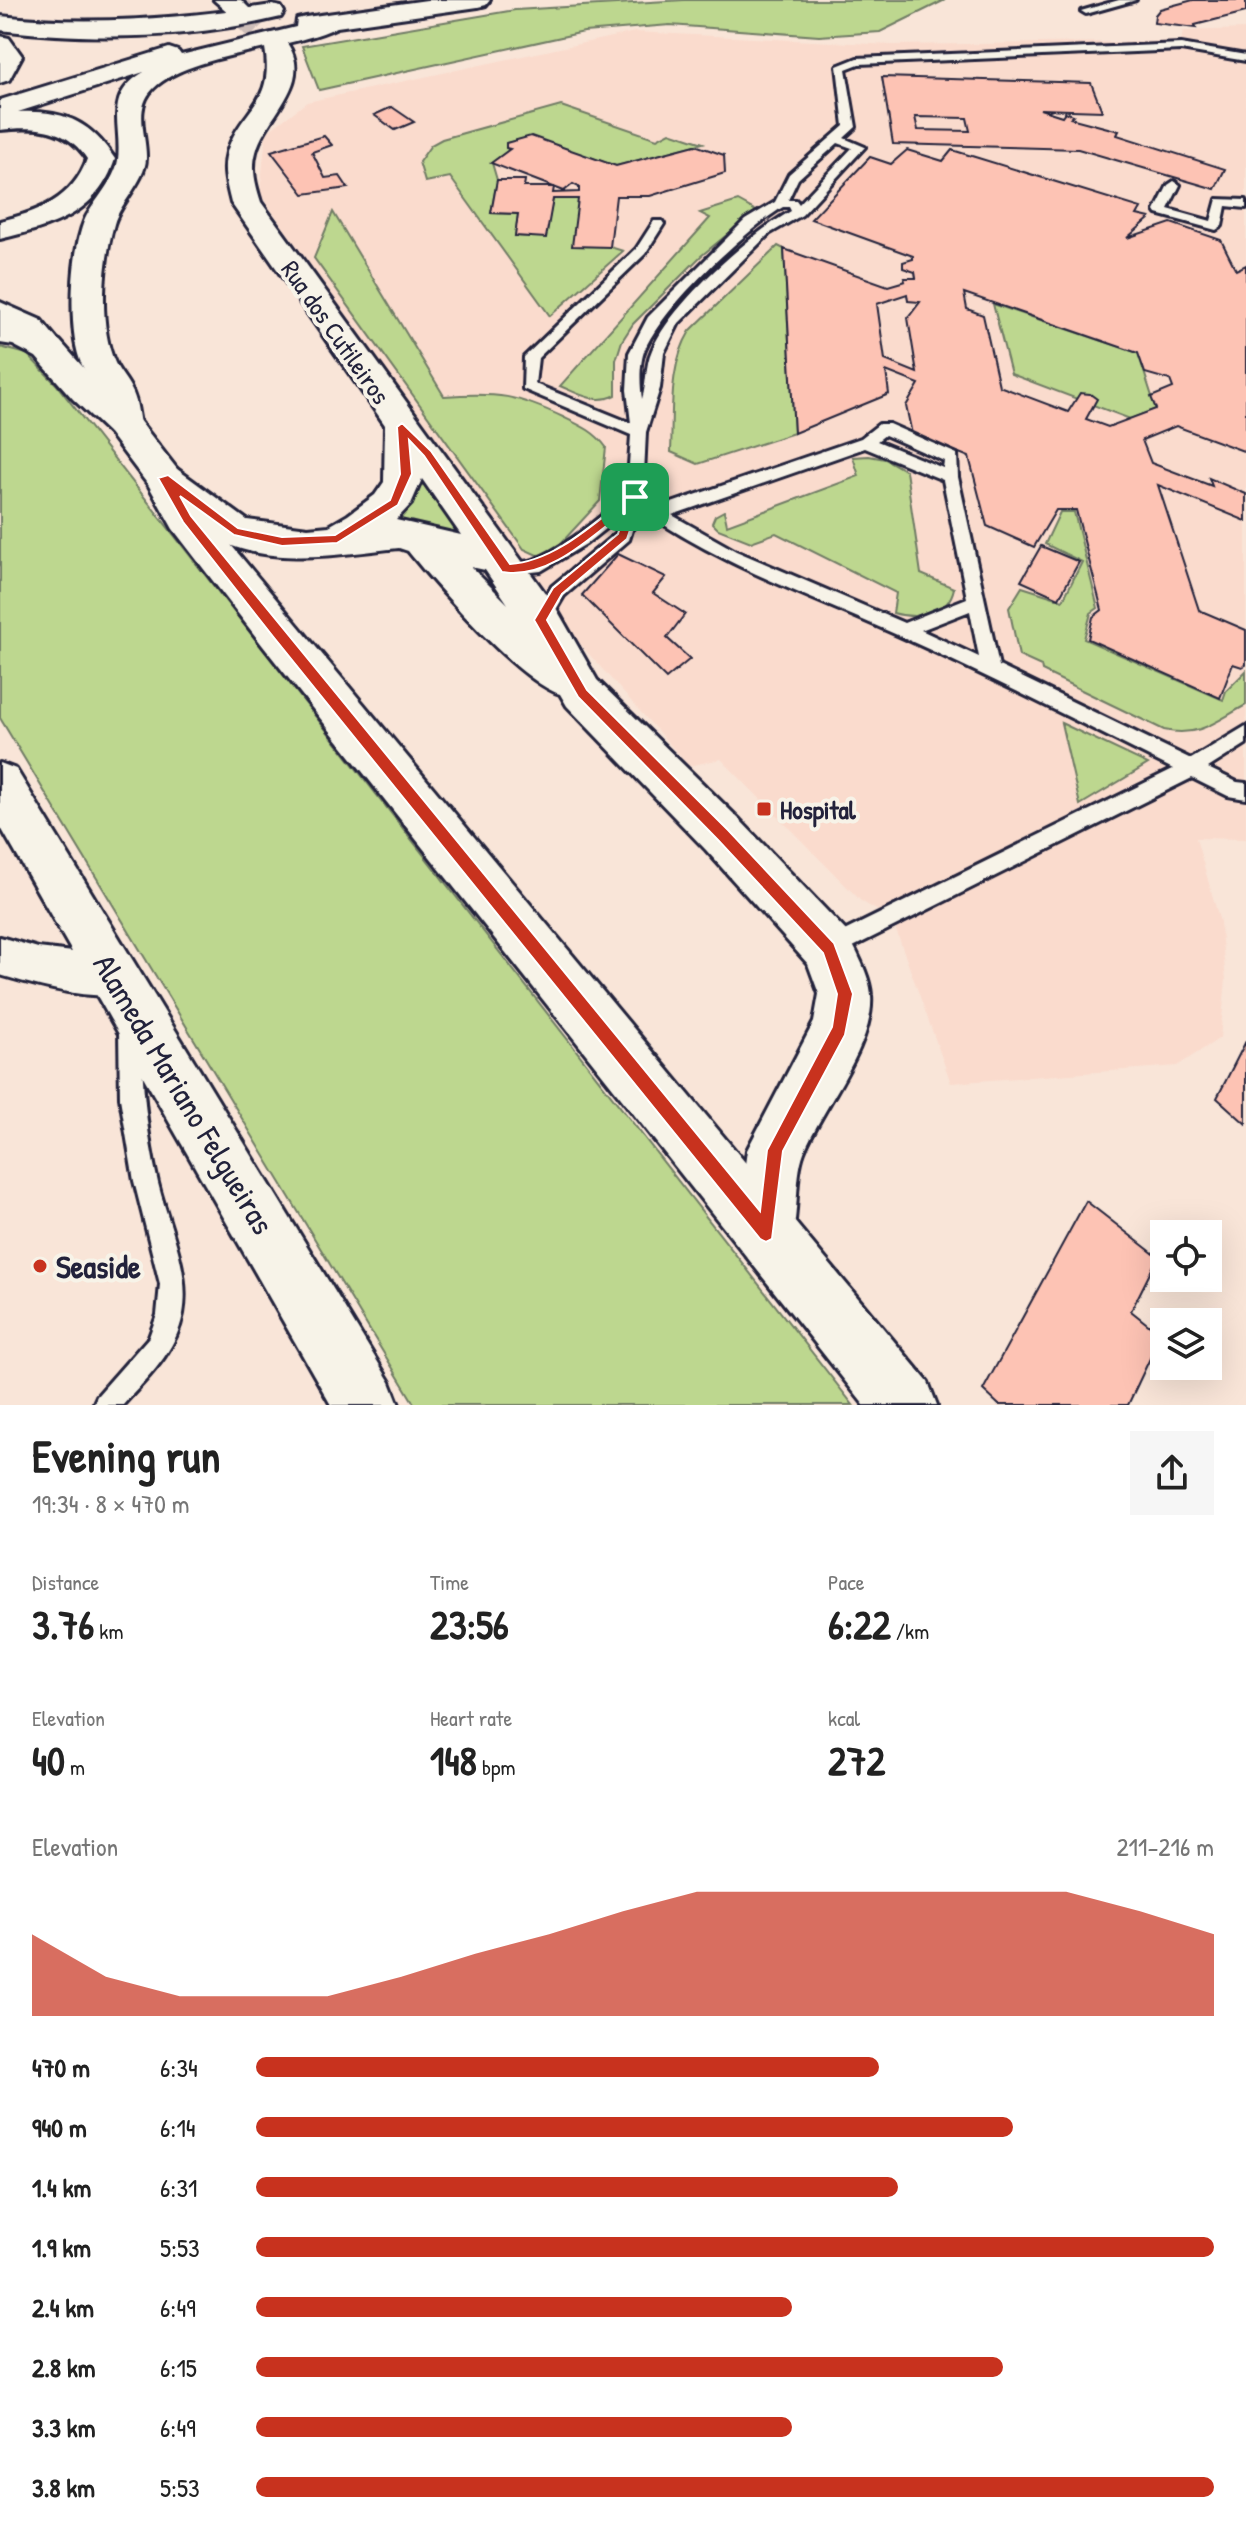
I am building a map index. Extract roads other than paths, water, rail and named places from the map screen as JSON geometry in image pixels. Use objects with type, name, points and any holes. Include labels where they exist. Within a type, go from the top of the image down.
[{"type":"main road","points":[[0,109],[196,48],[383,0]]},
{"type":"main road","points":[[0,95],[175,42],[330,14],[478,0]]},
{"type":"main road","points":[[0,23],[53,27],[137,27],[200,23],[298,8],[330,14]]},
{"type":"main road","points":[[122,424],[116,392],[98,364],[91,339],[88,283],[99,222],[132,162],[130,103],[144,83],[171,67],[220,51],[309,31],[330,14]]},
{"type":"main road","points":[[0,43],[9,56],[0,75]]},
{"type":"main road","name":"Rua dos Cutileiros","points":[[278,48],[284,75],[279,91],[246,138],[238,161],[241,191],[246,203],[402,427],[427,454],[541,620],[582,693],[723,835],[829,949],[845,994],[839,1029],[775,1150],[766,1233]]},
{"type":"main road","points":[[0,122],[47,121],[72,127],[92,141],[101,159],[97,180],[77,199],[54,214],[0,230]]},
{"type":"main road","points":[[0,312],[29,327],[85,391],[122,424],[164,478],[187,519],[278,634],[905,1405]]},
{"type":"main road","points":[[0,333],[20,335],[48,349]]},
{"type":"main road","points":[[337,539],[394,502],[406,474],[402,427]]},
{"type":"main road","points":[[164,478],[234,531],[282,542],[399,534],[502,564]]},
{"type":"main road","points":[[423,542],[529,653],[582,693]]},
{"type":"main road","name":"Alameda Mariano Felgueiras","points":[[0,783],[367,1405]]},
{"type":"street","points":[[0,956],[123,989]]},
{"type":"lane","points":[[1086,11],[1131,0]]},
{"type":"lane","points":[[780,204],[793,177],[850,127],[841,68],[857,61],[1181,47],[1246,58]]},
{"type":"lane","points":[[639,432],[653,388],[657,353],[673,321],[765,231],[798,212],[859,147],[836,139]]},
{"type":"lane","points":[[1174,185],[1161,211],[1216,226],[1221,202],[1246,204]]},
{"type":"lane","points":[[541,620],[558,591],[623,536],[635,497],[639,432],[634,390],[636,353],[653,320],[749,223],[780,204],[792,203],[798,212]]},
{"type":"lane","points":[[639,432],[528,386],[531,357],[641,251],[658,224]]},
{"type":"lane","points":[[657,514],[866,442],[884,428],[952,458],[950,477],[991,671]]},
{"type":"lane","points":[[502,564],[535,567],[580,540],[635,497]]},
{"type":"lane","points":[[635,497],[657,514],[725,552],[991,671],[1235,790],[1246,791]]},
{"type":"lane","points":[[903,630],[976,602]]},
{"type":"lane","points":[[829,949],[1191,769],[1246,734]]},
{"type":"lane","points":[[106,1405],[159,1345],[170,1315],[172,1284],[146,1181],[131,1098],[123,989]]},
{"type":"tunnel","points":[[239,10],[278,48]]},
{"type":"place","name":"Hospital","points":[[764,809]]},
{"type":"place","name":"Seaside","points":[[40,1266]]}]
